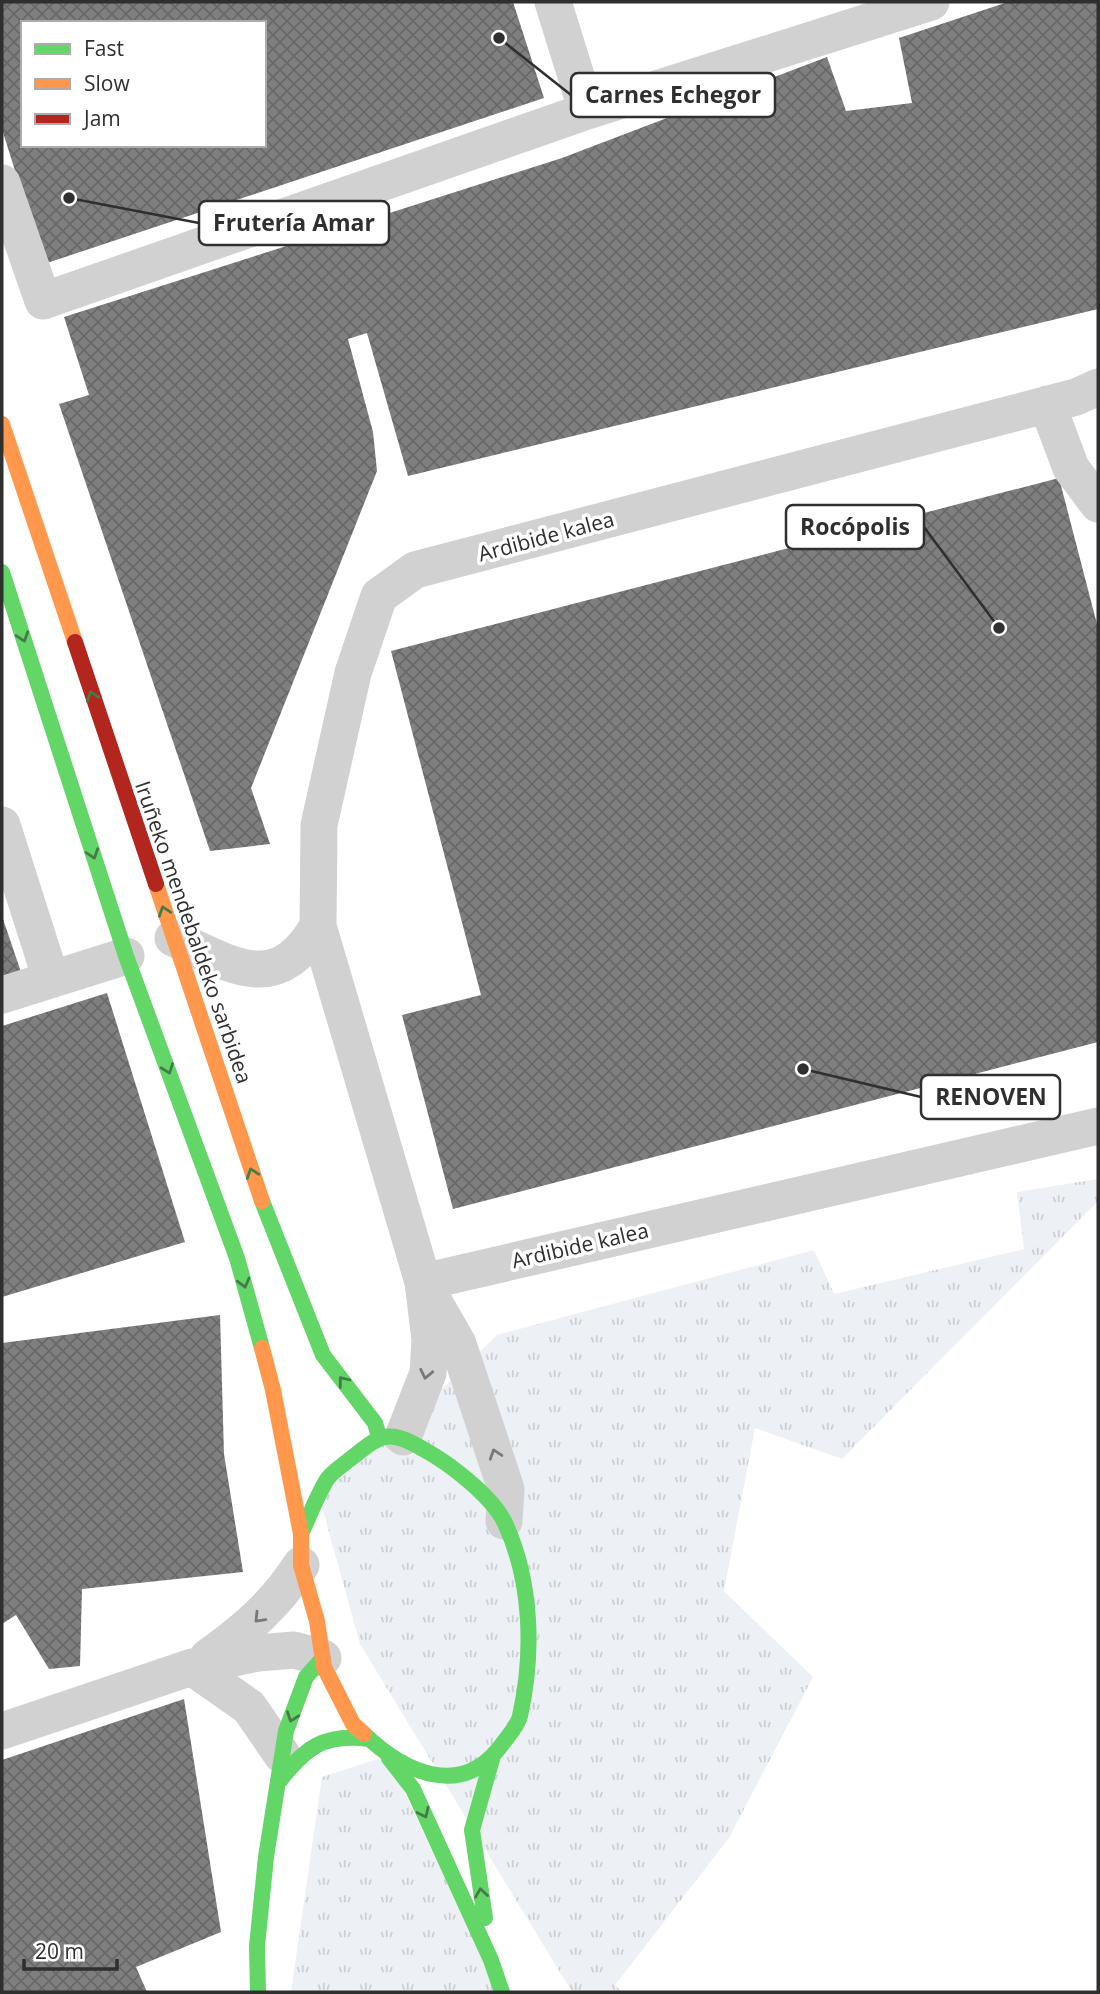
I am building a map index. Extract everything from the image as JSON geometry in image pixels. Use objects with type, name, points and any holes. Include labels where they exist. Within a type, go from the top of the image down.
[{"type":"main road","name":"Iruñeko mendebaldeko sarbidea","points":[[2,424],[276,1243],[323,1355],[375,1423],[391,1437],[470,1482],[504,1521],[522,1576],[530,1631],[520,1719],[492,1759],[461,1774],[430,1776],[387,1756],[353,1724],[324,1667],[273,1390],[237,1258],[126,956],[2,572]]},
{"type":"main road","points":[[301,1550],[327,1478],[391,1437]]},
{"type":"main road","points":[[258,1992],[257,1946],[286,1731],[306,1677],[323,1658]]},
{"type":"main road","points":[[280,1769],[299,1755],[344,1734],[369,1739]]},
{"type":"main road","points":[[387,1756],[413,1789],[491,1960],[502,1992]]},
{"type":"main road","points":[[491,1960],[472,1830],[492,1759]]},
{"type":"street","points":[[553,2],[587,111]]},
{"type":"street","points":[[2,184],[43,301],[587,111],[931,2]]},
{"type":"street","name":"Ardibide kalea","points":[[1098,387],[1047,404],[415,570],[379,596],[353,673],[319,825],[318,926],[423,1282],[1098,1126]]},
{"type":"street","points":[[1047,404],[1072,468],[1098,504]]},
{"type":"street","points":[[2,825],[51,979]]},
{"type":"street","points":[[173,938],[237,968],[267,971],[305,949],[318,926]]},
{"type":"street","points":[[2,995],[126,956]]},
{"type":"street","points":[[391,1437],[428,1373],[430,1340],[423,1282]]},
{"type":"street","points":[[423,1282],[458,1344],[506,1489],[504,1521]]},
{"type":"street","points":[[192,1667],[249,1628],[283,1593],[301,1550]]},
{"type":"street","points":[[2,1731],[192,1667],[258,1653],[294,1650],[323,1658]]},
{"type":"street","points":[[192,1667],[249,1707],[280,1769]]},
{"type":"green space","points":[[1098,1179],[1098,1201],[842,1459],[755,1428],[724,1591],[813,1677],[729,1838],[615,1985],[622,1992],[572,1992],[360,1644],[319,1496],[409,1421],[497,1335],[814,1250],[834,1294],[1024,1249],[1017,1192]]},
{"type":"green space","points":[[387,1756],[499,1992],[291,1992],[322,1777]]},
{"type":"building","points":[[2,2],[513,2],[544,98],[44,264],[2,129]]},
{"type":"building","points":[[1008,2],[1098,2],[1098,309],[408,476],[367,333],[348,339],[373,432],[377,471],[251,788],[270,844],[210,851],[59,404],[89,395],[64,317],[562,158],[827,57],[846,111],[912,103],[899,38]]},
{"type":"building","points":[[1059,478],[1098,628],[1098,1042],[453,1209],[402,1015],[481,995],[391,651]]},
{"type":"building","points":[[2,916],[21,972],[2,978]]},
{"type":"building","points":[[107,993],[185,1242],[2,1297],[2,1026]]},
{"type":"building","points":[[220,1315],[224,1454],[243,1572],[82,1589],[80,1666],[49,1669],[16,1615],[2,1624],[2,1343]]},
{"type":"building","points":[[184,1699],[221,1932],[136,1967],[147,1992],[2,1992],[2,1760]]},
{"type":"traffic: fast","points":[[2,572],[126,956],[237,1258],[262,1348]]},
{"type":"traffic: fast","points":[[262,1201],[323,1355],[375,1423],[379,1437]]},
{"type":"traffic: fast","points":[[301,1534],[330,1475],[368,1445],[392,1436],[423,1449],[469,1481],[499,1513],[514,1546],[525,1593],[529,1643],[519,1719],[503,1743],[487,1761],[470,1771],[434,1775],[397,1760],[364,1734]]},
{"type":"traffic: fast","points":[[258,1992],[257,1946],[266,1857],[286,1731],[306,1677],[323,1658]]},
{"type":"traffic: fast","points":[[278,1783],[297,1761],[316,1746],[339,1738],[369,1739]]},
{"type":"traffic: fast","points":[[389,1758],[413,1789],[491,1960],[502,1992]]},
{"type":"traffic: fast","points":[[485,1918],[472,1830],[492,1759]]},
{"type":"traffic: slow","points":[[2,424],[75,642]]},
{"type":"traffic: slow","points":[[156,884],[262,1201]]},
{"type":"traffic: slow","points":[[262,1348],[273,1390],[301,1534],[301,1565],[317,1621],[324,1667],[353,1724],[364,1734]]},
{"type":"traffic: jam","points":[[75,642],[156,884]]},
{"type":"place","name":"Carnes Echegor","points":[[499,38]]},
{"type":"place","name":"Frutería Amar","points":[[69,198]]},
{"type":"place","name":"Rocópolis","points":[[999,628]]},
{"type":"place","name":"RENOVEN","points":[[803,1069]]}]
